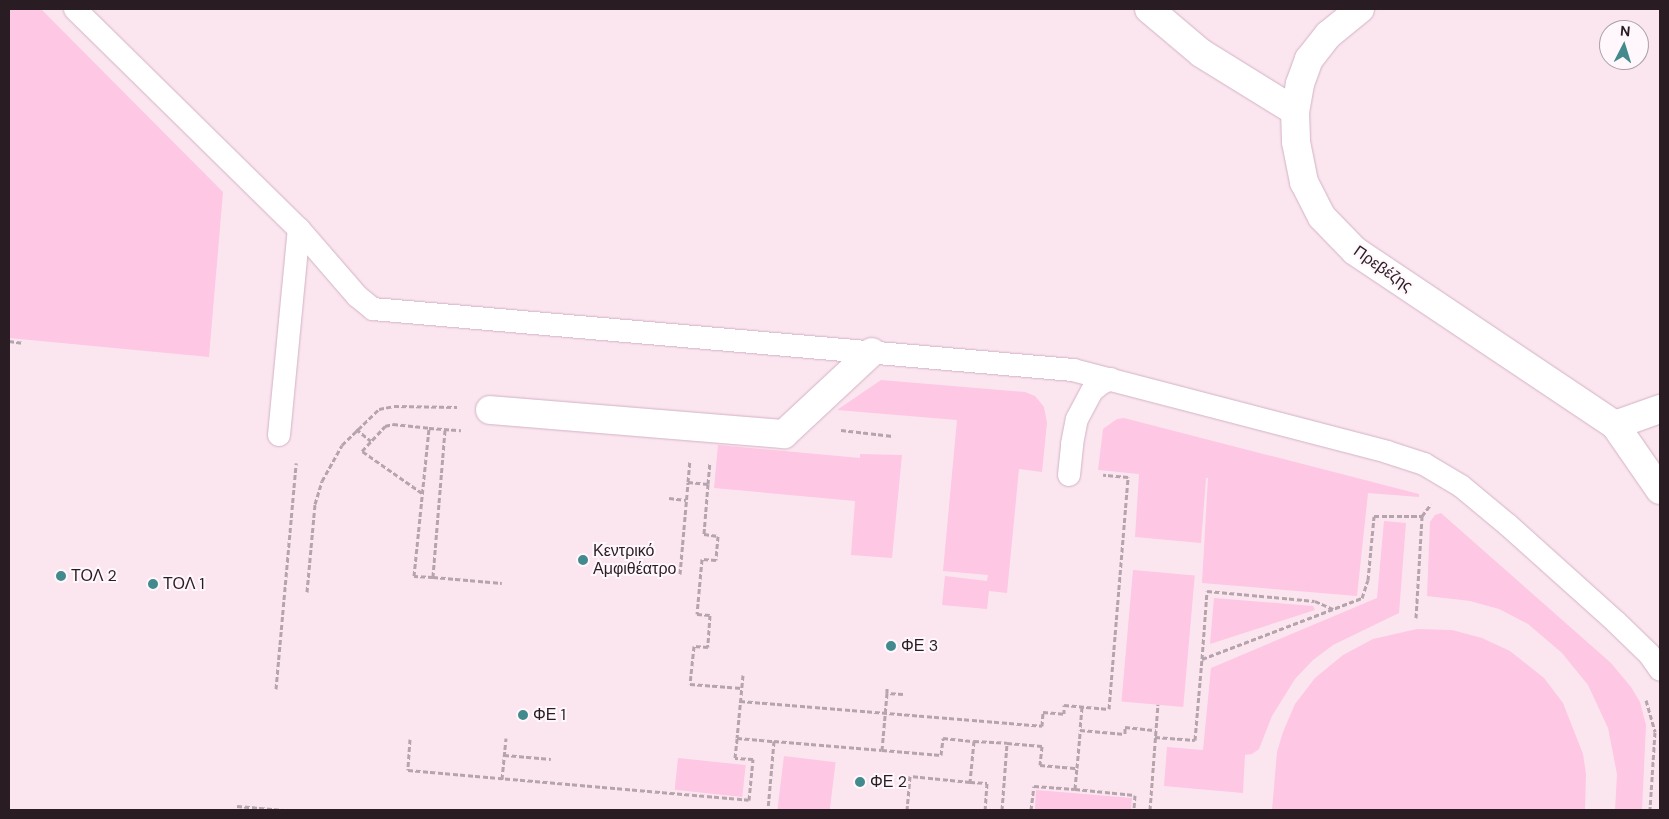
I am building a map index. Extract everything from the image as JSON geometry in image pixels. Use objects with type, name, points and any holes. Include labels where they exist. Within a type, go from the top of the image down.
[{"type":"street","points":[[1149,9],[1201,53],[1295,111]]},
{"type":"street","name":"Πρεβέζης","points":[[1360,9],[1328,35],[1309,59],[1300,84],[1295,111],[1296,142],[1304,182],[1322,217],[1355,251],[1615,425],[1649,462],[1660,490]]},
{"type":"street","points":[[490,410],[784,434],[872,352]]},
{"type":"street","points":[[1615,425],[1632,421],[1660,409]]},
{"type":"lane","points":[[75,9],[299,229],[357,296],[373,309],[1072,370],[1387,452],[1439,471],[1451,478],[1515,531],[1642,647],[1660,670]]},
{"type":"lane","points":[[280,435],[299,229]]},
{"type":"lane","points":[[1069,475],[1072,444],[1078,419],[1092,391],[1111,379]]},
{"type":"path","points":[[9,341],[24,343]]},
{"type":"path","points":[[307,592],[313,514],[318,493],[342,445],[356,429],[378,409],[394,406],[490,410]]},
{"type":"path","points":[[422,494],[362,451],[385,426],[393,424],[462,430]]},
{"type":"path","points":[[429,428],[414,576],[502,583]]},
{"type":"path","points":[[356,429],[371,442]]},
{"type":"path","points":[[433,577],[445,430]]},
{"type":"path","points":[[862,432],[893,436]]},
{"type":"path","points":[[740,701],[1042,726],[1043,712],[1064,714],[1064,705],[1109,709],[1128,477],[1101,475]]},
{"type":"path","points":[[680,574],[688,482],[708,484],[704,534],[718,536],[716,560],[702,559],[697,614],[710,615],[708,647],[694,646],[690,684],[742,688]]},
{"type":"path","points":[[669,498],[686,500]]},
{"type":"path","points":[[1416,618],[1417,566],[1422,516],[1436,499]]},
{"type":"path","points":[[1202,659],[1356,602],[1364,594],[1374,516],[1422,516]]},
{"type":"path","points":[[1155,737],[1194,740],[1207,591],[1315,601],[1333,609]]},
{"type":"path","points":[[410,739],[408,770],[749,800],[753,759],[736,758],[743,675]]},
{"type":"path","points":[[882,750],[887,688]]},
{"type":"path","points":[[887,693],[903,694]]},
{"type":"path","points":[[1644,696],[1655,732],[1650,810]]},
{"type":"path","points":[[1150,810],[1158,704]]},
{"type":"path","points":[[1075,789],[1082,706]]},
{"type":"path","points":[[1080,730],[1124,734],[1125,727],[1156,730]]},
{"type":"path","points":[[502,779],[506,738]]},
{"type":"path","points":[[737,738],[940,755],[942,738],[974,740],[1042,746],[1040,765],[1077,768]]},
{"type":"path","points":[[970,782],[974,740]]},
{"type":"path","points":[[768,810],[774,741]]},
{"type":"path","points":[[1002,810],[1008,743]]},
{"type":"path","points":[[504,755],[551,759]]},
{"type":"path","points":[[907,810],[910,776],[988,783],[985,810]]},
{"type":"path","points":[[1031,810],[1034,786],[1135,795],[1134,810]]},
{"type":"path","points":[[237,806],[284,810]]},
{"type":"shaded area","points":[[9,9],[41,9],[223,192],[209,357],[9,338]]},
{"type":"shaded area","points":[[881,380],[1025,392],[1035,396],[1044,407],[1047,423],[1042,472],[1019,469],[1007,593],[989,591],[987,609],[942,605],[945,576],[987,581],[988,575],[943,571],[957,420],[837,410]]},
{"type":"shaded area","points":[[1124,418],[1419,494],[1419,497],[1368,493],[1357,596],[1202,583],[1208,478],[1206,478],[1201,543],[1135,537],[1139,474],[1098,470],[1103,429],[1117,419]]},
{"type":"shaded area","points":[[718,445],[860,458],[860,454],[902,455],[892,558],[851,555],[855,501],[714,488]]},
{"type":"shaded area","points":[[1441,513],[1611,663],[1631,687],[1640,702],[1646,725],[1642,810],[1615,810],[1617,774],[1608,728],[1588,685],[1562,653],[1528,624],[1499,609],[1470,601],[1427,596],[1430,522],[1435,515]]},
{"type":"shaded area","points":[[1384,521],[1406,523],[1399,613],[1333,645],[1313,660],[1295,679],[1272,716],[1259,749],[1252,754],[1245,755],[1243,793],[1164,786],[1167,747],[1203,750],[1211,668],[1377,598]]},
{"type":"shaded area","points":[[1133,570],[1195,575],[1183,707],[1121,701]]},
{"type":"shaded area","points":[[1214,598],[1313,606],[1315,610],[1210,644]]},
{"type":"shaded area","points":[[1417,629],[1452,630],[1482,638],[1510,651],[1544,678],[1563,703],[1583,754],[1586,774],[1585,810],[1272,810],[1277,752],[1283,732],[1295,704],[1315,678],[1343,655],[1373,639]]},
{"type":"shaded area","points":[[784,756],[836,762],[830,810],[777,810]]},
{"type":"shaded area","points":[[678,758],[746,765],[742,797],[675,790]]},
{"type":"shaded area","points":[[1036,790],[1132,798],[1131,810],[1035,810]]},
{"type":"place","name":"Κεντρικό Αμφιθέατρο","points":[[583,560]]},
{"type":"place","name":"ΤΟΛ 2","points":[[61,576]]},
{"type":"place","name":"ΤΟΛ 1","points":[[153,584]]},
{"type":"place","name":"ΦΕ 3","points":[[891,646]]},
{"type":"place","name":"ΦΕ 1","points":[[523,715]]},
{"type":"place","name":"ΦΕ 2","points":[[860,782]]}]
